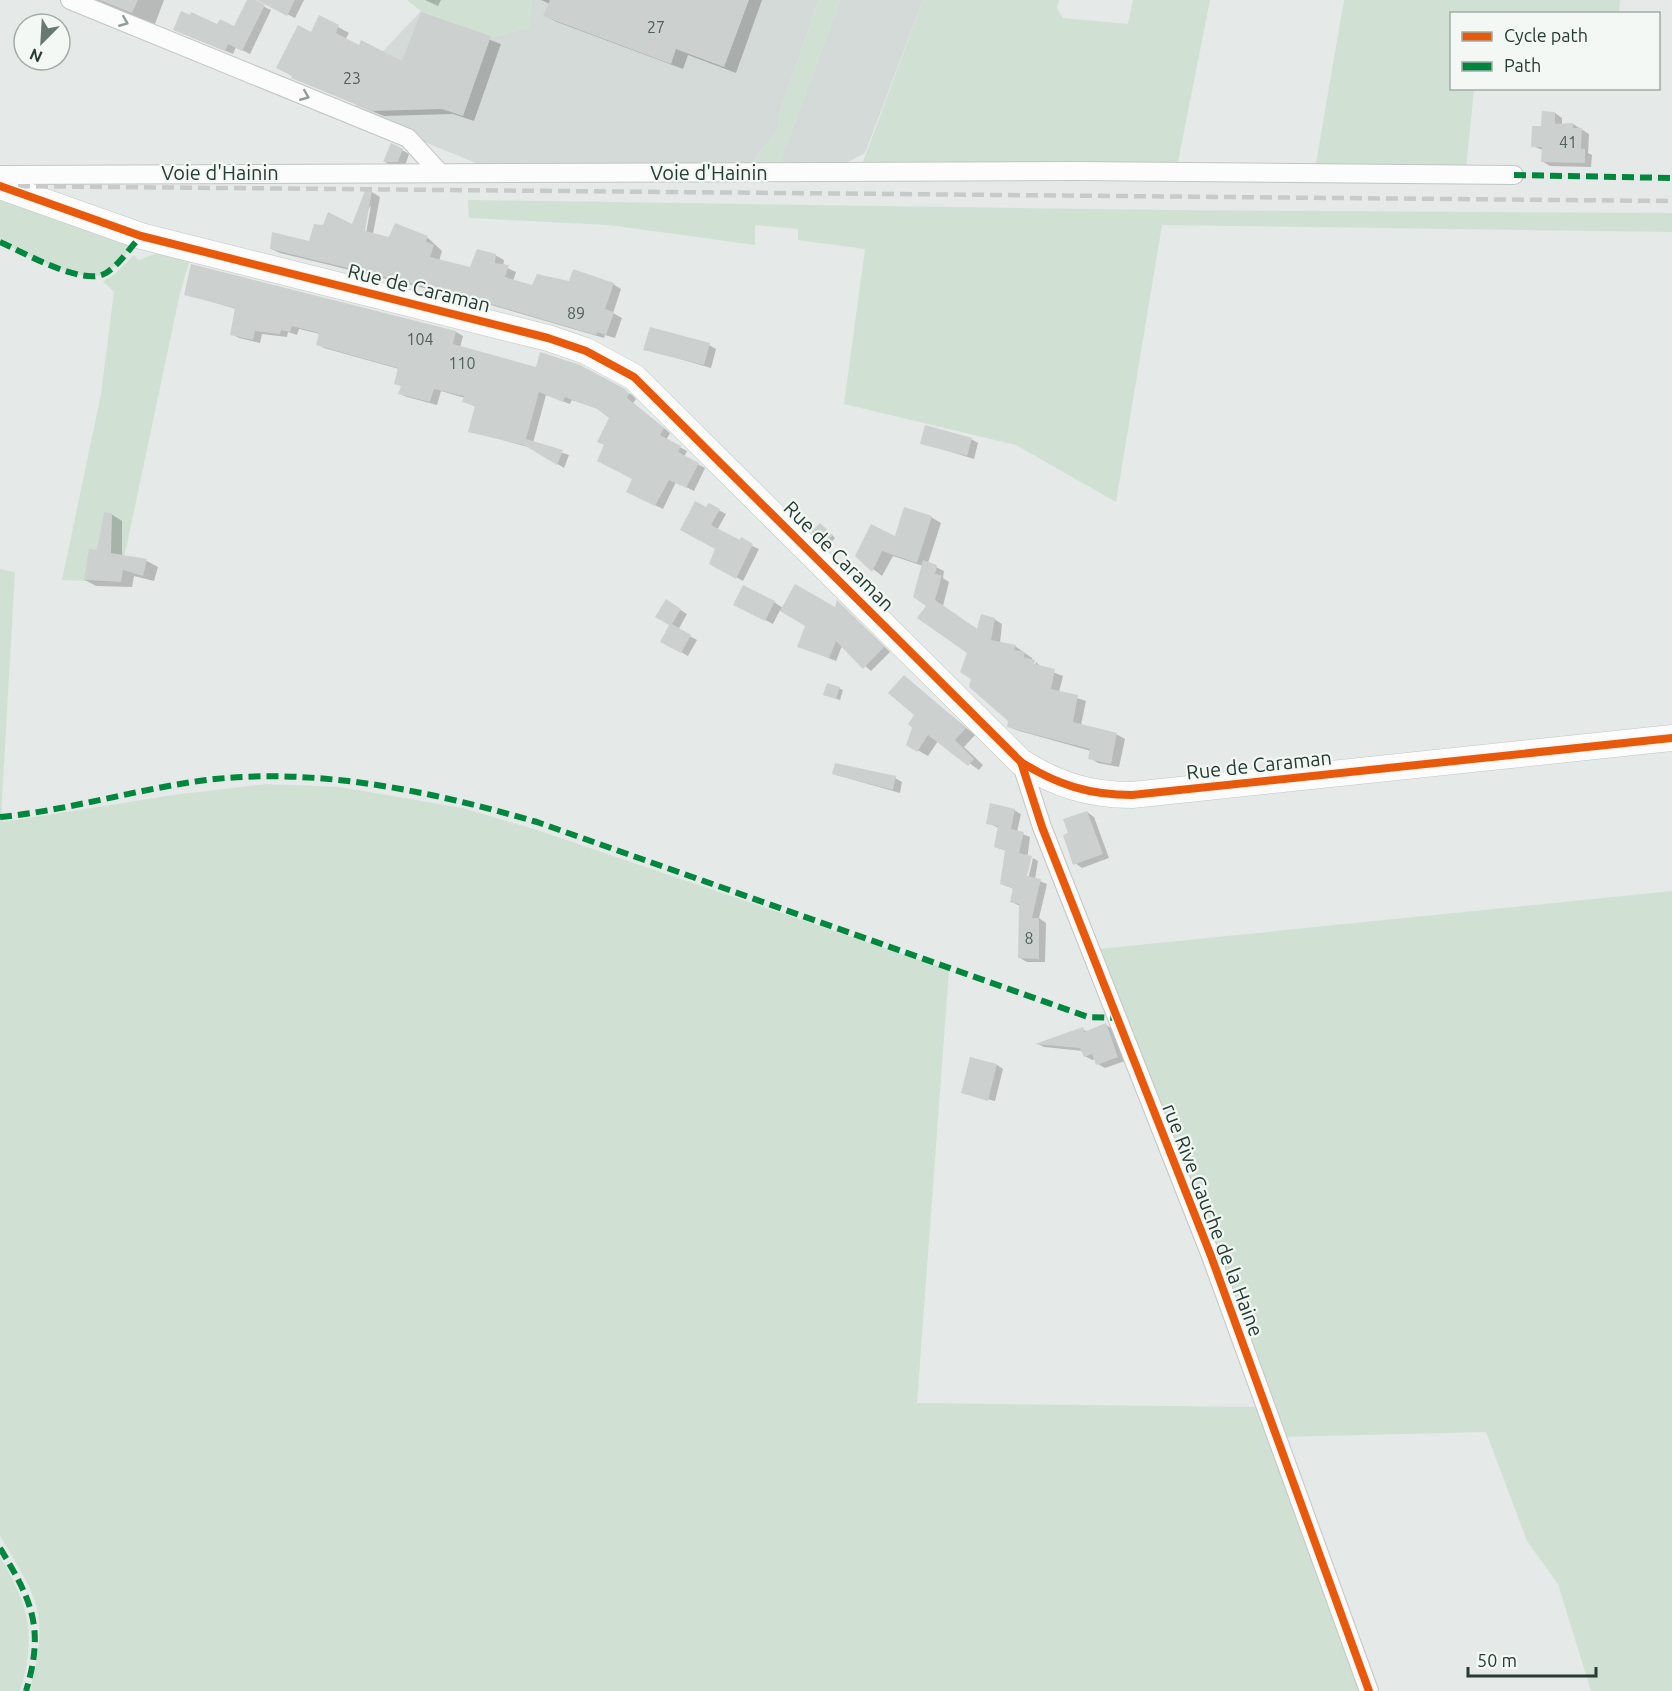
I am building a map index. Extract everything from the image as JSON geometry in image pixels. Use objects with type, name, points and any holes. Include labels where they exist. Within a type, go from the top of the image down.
[{"type":"street","points":[[70,0],[408,138],[440,173]]},
{"type":"street","name":"Voie d'Hainin","points":[[0,175],[869,174],[1076,171],[1514,175]]},
{"type":"street","name":"Rue de Caraman","points":[[0,186],[141,236],[548,338],[612,363],[634,377],[1021,762],[1044,777],[1077,790],[1103,795],[1132,795],[1672,738]]},
{"type":"street","name":"rue Rive Gauche de la Haine","points":[[1021,762],[1042,827],[1211,1256],[1369,1691]]},
{"type":"shaded area","points":[[531,0],[819,0],[781,108],[778,130],[755,158],[780,162],[840,0],[923,0],[865,153],[827,173],[481,165],[353,113],[365,83],[383,51],[421,11],[492,37],[529,27]]},
{"type":"green space","points":[[407,0],[531,0],[530,27],[492,37],[421,11]]},
{"type":"green space","points":[[819,0],[840,0],[780,162],[752,165],[778,130],[781,108]]},
{"type":"green space","points":[[923,0],[1059,0],[1057,8],[1063,18],[1128,24],[1133,0],[1210,0],[1177,167],[863,162]]},
{"type":"green space","points":[[1344,0],[1620,0],[1619,12],[1450,12],[1450,90],[1474,90],[1466,170],[1315,169]]},
{"type":"green space","points":[[0,194],[141,236],[120,261],[106,273],[96,276],[68,272],[0,242]]},
{"type":"green space","points":[[468,200],[1163,210],[1672,213],[1672,232],[1162,225],[1116,502],[1016,445],[844,404],[865,249],[798,240],[798,229],[755,225],[755,245],[609,225],[469,218]]},
{"type":"green space","points":[[160,252],[190,259],[180,293],[119,582],[62,580],[101,394],[114,292],[103,281],[115,274],[134,255],[139,260]]},
{"type":"green space","points":[[0,569],[15,572],[1,817],[4,822],[173,795],[266,784],[340,787],[462,808],[534,829],[949,970],[917,1403],[1258,1407],[1362,1691],[30,1691],[39,1643],[37,1609],[24,1577],[0,1536]]},
{"type":"green space","points":[[1672,891],[1672,1691],[1591,1691],[1558,1584],[1527,1541],[1486,1432],[1283,1437],[1098,949]]},
{"type":"green space","points":[[0,1557],[18,1590],[27,1621],[28,1654],[20,1691],[0,1691]]},
{"type":"building","points":[[100,0],[138,0],[132,13]]},
{"type":"building","points":[[247,0],[256,0],[265,5],[242,51],[228,44],[225,51],[173,30],[181,11],[190,15],[191,12],[217,24],[220,19],[234,26]]},
{"type":"building","points":[[257,0],[295,0],[287,16]]},
{"type":"building","points":[[550,0],[749,0],[724,67],[676,49],[671,64],[543,16]]},
{"type":"building","points":[[421,12],[491,36],[463,116],[442,109],[372,111],[291,78],[292,76],[276,68],[298,25],[311,32],[319,15],[339,25],[336,33],[359,45],[361,40],[402,61]]},
{"type":"building","points":[[1542,111],[1555,112],[1555,124],[1573,123],[1573,128],[1582,128],[1581,149],[1585,149],[1585,163],[1541,162],[1542,147],[1531,147],[1532,126],[1541,126]]},
{"type":"building","points":[[391,143],[403,149],[398,162],[383,162]]},
{"type":"building","points":[[366,188],[372,190],[365,231],[389,237],[395,223],[428,236],[426,242],[434,245],[430,257],[470,267],[477,249],[496,254],[495,263],[509,265],[505,277],[532,285],[537,274],[569,281],[573,269],[614,283],[605,309],[614,312],[606,335],[597,332],[596,335],[467,297],[270,249],[272,232],[309,241],[314,224],[323,225],[328,212],[352,224]]},
{"type":"building","points":[[191,264],[456,331],[453,344],[536,367],[540,352],[580,365],[625,389],[629,394],[627,398],[664,428],[660,435],[681,446],[678,452],[699,463],[686,488],[669,480],[655,506],[626,492],[632,479],[597,461],[604,445],[597,442],[609,418],[597,409],[565,397],[563,402],[539,392],[526,439],[563,450],[557,465],[524,445],[468,432],[475,406],[462,402],[464,396],[434,389],[430,402],[398,394],[401,386],[394,384],[398,368],[316,345],[319,333],[292,326],[290,332],[281,330],[280,334],[255,331],[253,340],[230,335],[235,308],[184,295]]},
{"type":"building","points":[[650,327],[710,343],[704,365],[643,350]]},
{"type":"building","points":[[925,425],[972,438],[967,456],[920,444]]},
{"type":"building","points":[[695,501],[706,507],[709,503],[720,509],[711,525],[753,544],[736,579],[709,564],[715,549],[680,530]]},
{"type":"building","points":[[904,507],[932,516],[917,563],[882,551],[872,572],[855,556],[871,524],[895,536]]},
{"type":"building","points":[[104,512],[112,513],[111,553],[147,559],[143,576],[123,570],[121,582],[84,580],[89,549],[97,550]]},
{"type":"building","points":[[820,523],[833,535],[825,545],[811,532]]},
{"type":"building","points":[[923,560],[937,565],[935,574],[942,575],[935,600],[977,629],[981,614],[995,618],[991,640],[1016,645],[1014,650],[1025,652],[1024,657],[1035,660],[1034,664],[1055,669],[1051,689],[1078,695],[1073,722],[1117,733],[1111,764],[1088,759],[1090,749],[1007,727],[1008,721],[969,687],[971,679],[960,672],[967,653],[917,618],[926,606],[913,597]]},
{"type":"building","points":[[795,584],[835,607],[837,600],[884,647],[863,669],[836,641],[829,658],[797,647],[805,626],[780,611]]},
{"type":"building","points":[[743,585],[775,601],[765,621],[733,605]]},
{"type":"building","points":[[666,599],[681,609],[672,624],[691,635],[681,653],[660,642],[669,625],[655,617]]},
{"type":"building","points":[[904,675],[966,728],[955,740],[974,759],[968,766],[928,735],[917,752],[906,745],[912,728],[908,724],[914,715],[888,693]]},
{"type":"building","points":[[827,683],[840,687],[836,699],[823,695]]},
{"type":"building","points":[[835,763],[896,776],[893,790],[832,774]]},
{"type":"building","points":[[990,803],[1015,809],[1011,829],[1024,832],[1019,853],[1032,856],[1027,876],[1041,879],[1032,918],[1039,918],[1039,959],[1018,958],[1019,904],[1010,902],[1013,888],[1000,884],[1005,850],[994,847],[998,826],[986,824]]},
{"type":"building","points":[[1087,811],[1103,854],[1073,865],[1063,835],[1068,833],[1063,819]]},
{"type":"building","points":[[1106,1023],[1118,1057],[1096,1065],[1092,1054],[1084,1057],[1080,1048],[1035,1044],[1083,1027],[1084,1032]]},
{"type":"building","points":[[970,1057],[997,1064],[988,1101],[961,1093]]},
{"type":"railway","points":[[0,186],[1672,201]]},
{"type":"marked path","points":[[1514,175],[1672,178]]},
{"type":"marked path","points":[[0,242],[68,272],[96,276],[106,273],[115,266],[141,236]]},
{"type":"marked path","points":[[0,817],[54,809],[161,787],[256,776],[337,780],[418,792],[537,822],[1088,1017],[1118,1018]]},
{"type":"marked path","points":[[0,1548],[27,1600],[35,1632],[32,1669],[26,1691]]},
{"type":"cycle path","points":[[0,186],[141,236],[548,338],[586,351],[634,377],[1021,762],[1061,783],[1088,791],[1132,795],[1672,738]]},
{"type":"cycle path","points":[[1021,762],[1042,827],[1211,1256],[1369,1691]]}]
